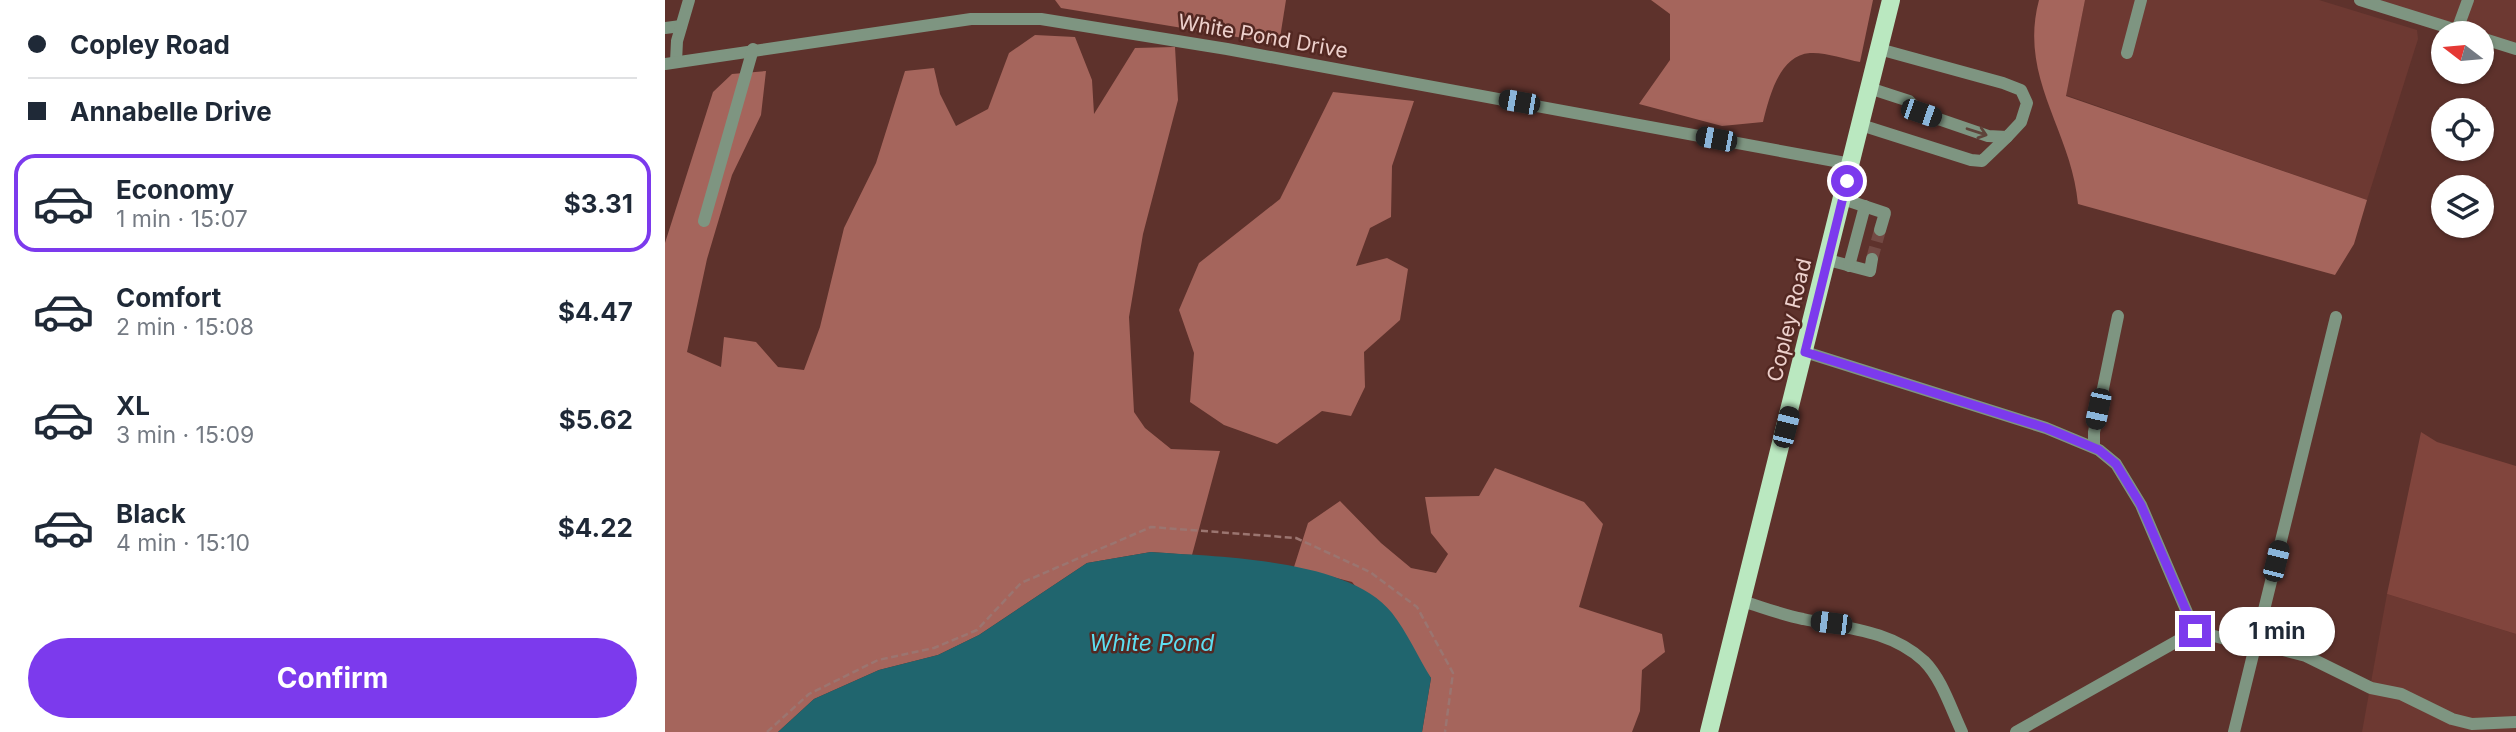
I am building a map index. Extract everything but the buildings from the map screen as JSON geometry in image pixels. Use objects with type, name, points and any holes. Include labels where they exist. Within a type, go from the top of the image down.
[{"type":"main road","name":"Copley Road","points":[[1709,732],[1891,0]]},
{"type":"street","points":[[671,63],[688,0]]},
{"type":"street","points":[[2127,54],[2141,0]]},
{"type":"street","points":[[2360,0],[2401,6],[2436,21]]},
{"type":"street","points":[[2464,21],[2467,0]]},
{"type":"street","name":"White Pond Drive","points":[[671,63],[971,19],[1052,20],[1227,49],[1851,164]]},
{"type":"street","points":[[665,28],[681,26]]},
{"type":"street","points":[[2494,42],[2516,49]]},
{"type":"street","points":[[704,221],[753,49]]},
{"type":"street","points":[[1861,125],[1971,160],[1982,161],[2021,122],[2027,103],[2021,90],[1879,50]]},
{"type":"street","points":[[1870,88],[1909,101],[1921,113],[1988,136],[2007,137]]},
{"type":"street","points":[[1843,198],[1885,212],[1880,230]]},
{"type":"street","points":[[1849,266],[1865,206]]},
{"type":"street","points":[[1828,260],[1870,271],[1873,259]]},
{"type":"street","points":[[2094,447],[2094,432],[2118,316]]},
{"type":"street","points":[[2234,732],[2336,317]]},
{"type":"street","points":[[1805,352],[2046,428],[2094,447],[2116,464],[2141,505],[2195,631]]},
{"type":"street","points":[[1742,601],[1794,617],[1887,637],[1909,650],[1925,662],[1937,678],[1962,732]]},
{"type":"street","points":[[2016,732],[2195,631],[2306,656],[2371,688],[2401,694],[2452,719],[2472,724],[2516,722]]},
{"type":"path","points":[[767,732],[809,694],[878,660],[934,648],[977,630],[1021,583],[1151,527],[1296,538],[1370,572],[1417,607],[1453,673],[1445,732]]},
{"type":"shaded area","points":[[1055,0],[1286,0],[1279,44],[1061,8]]},
{"type":"shaded area","points":[[1651,0],[1873,0],[1860,62],[1822,54],[1799,56],[1790,61],[1777,79],[1763,122],[1722,126],[1639,104],[1670,60],[1670,14]]},
{"type":"shaded area","points":[[2039,0],[2085,0],[2066,96],[2367,200],[2354,244],[2335,275],[2078,204],[2074,177],[2048,104],[2035,55],[2034,28]]},
{"type":"shaded area","points":[[2085,0],[2319,0],[2417,30],[2418,39],[2367,200],[2066,95]]},
{"type":"shaded area","points":[[2359,0],[2516,0],[2516,49],[2494,39],[2494,21],[2431,22]]},
{"type":"shaded area","points":[[1035,35],[1075,37],[1092,80],[1094,114],[1135,48],[1175,47],[1178,100],[1143,234],[1129,317],[1134,412],[1145,428],[1171,449],[1220,451],[1192,555],[1151,552],[1087,563],[979,635],[938,655],[879,670],[814,699],[778,732],[665,732],[665,243],[713,92],[732,74],[766,71],[761,115],[732,175],[707,259],[687,352],[721,367],[724,337],[756,342],[778,367],[804,370],[820,327],[844,228],[876,163],[905,71],[934,68],[940,94],[956,126],[988,109],[1009,53]]},
{"type":"shaded area","points":[[1333,92],[1414,101],[1392,166],[1391,217],[1370,228],[1356,266],[1387,258],[1408,269],[1400,320],[1364,352],[1365,387],[1351,416],[1322,411],[1277,444],[1224,425],[1190,402],[1194,353],[1179,310],[1199,263],[1280,199]]},
{"type":"shaded area","points":[[2421,432],[2437,442],[2516,466],[2516,634],[2387,594]]},
{"type":"shaded area","points":[[1495,468],[1584,502],[1603,524],[1579,607],[1662,634],[1665,652],[1642,670],[1640,711],[1632,732],[1422,732],[1431,678],[1352,582],[1294,567],[1308,523],[1340,501],[1381,543],[1411,568],[1436,573],[1448,554],[1431,533],[1425,497],[1479,496]]},
{"type":"shaded area","points":[[2387,594],[2516,634],[2516,732],[2362,732]]},
{"type":"water","name":"White Pond","points":[[1151,552],[1280,564],[1345,581],[1372,595],[1397,620],[1431,678],[1422,732],[778,732],[814,699],[879,670],[938,655],[979,635],[1087,563]]},
{"type":"tunnel","points":[[1872,259],[1880,230]]},
{"type":"route","points":[[1847,181],[1805,352],[2046,428],[2099,450],[2116,464],[2141,505],[2195,631]]}]
